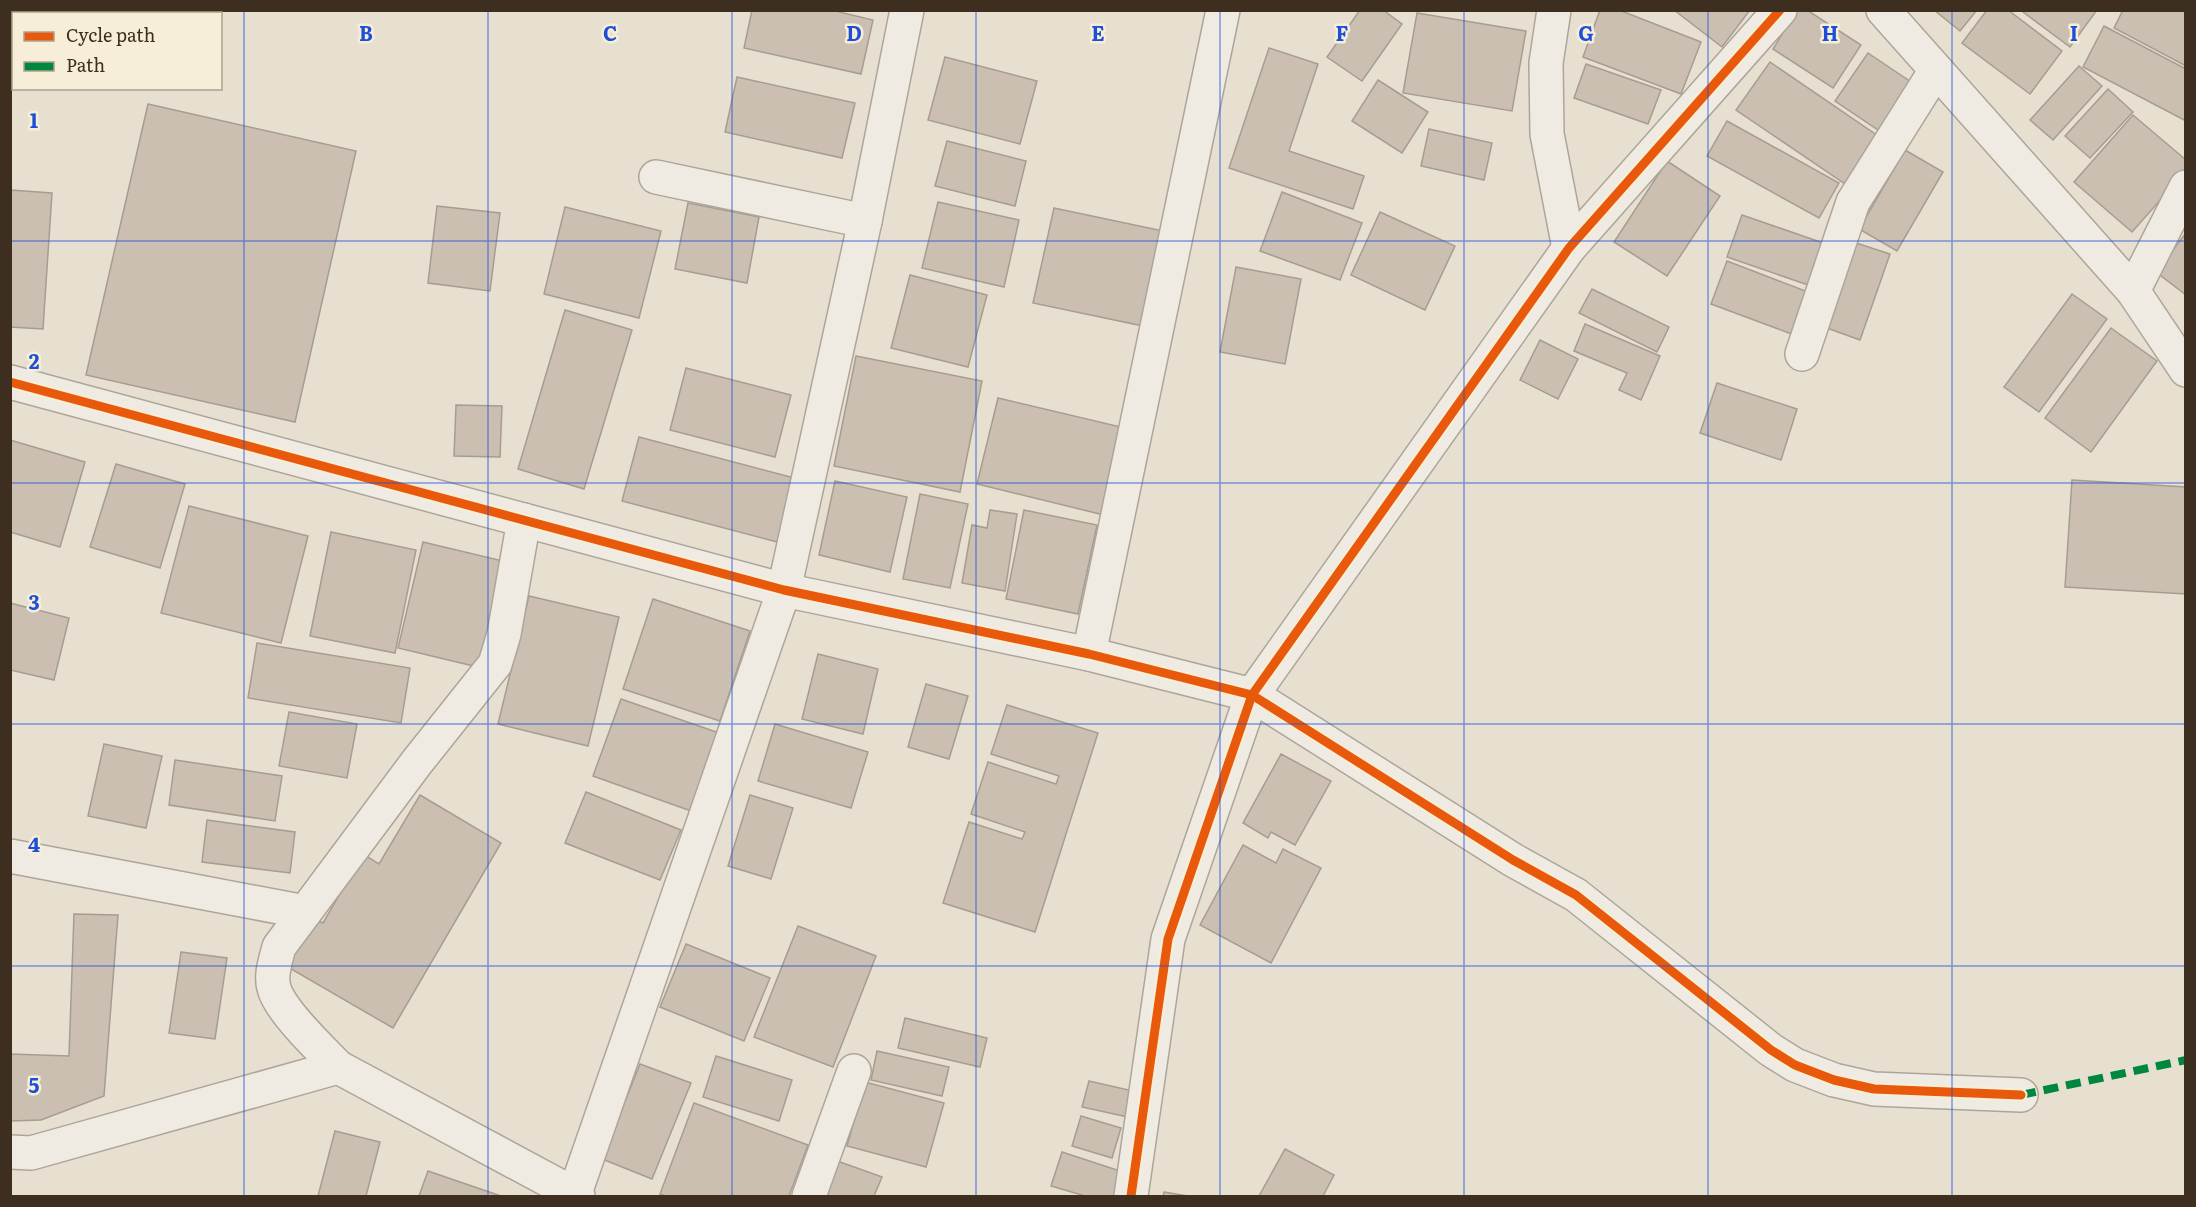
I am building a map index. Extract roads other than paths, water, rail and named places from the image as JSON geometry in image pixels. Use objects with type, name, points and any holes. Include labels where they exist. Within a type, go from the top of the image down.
[{"type":"street","points":[[524,520],[504,634],[495,664],[417,762],[279,947],[273,986],[280,1004],[338,1066],[575,1196],[784,590],[865,220],[907,10]]},
{"type":"street","points":[[1089,654],[1223,10]]},
{"type":"street","points":[[1554,10],[1546,63],[1547,134],[1569,248]]},
{"type":"street","points":[[1131,1197],[1168,939],[1252,695],[1569,248],[1780,10]]},
{"type":"street","points":[[1883,10],[2133,291],[2186,370]]},
{"type":"street","points":[[1802,354],[1853,202],[1936,70]]},
{"type":"street","points":[[656,177],[865,220]]},
{"type":"street","points":[[2133,291],[2186,187]]},
{"type":"street","points":[[10,382],[784,590],[1089,654],[1252,695],[1513,860],[1576,895],[1771,1050],[1795,1065],[1834,1080],[1874,1089],[2020,1095]]},
{"type":"street","points":[[10,856],[305,912]]},
{"type":"street","points":[[10,1152],[31,1153],[338,1066]]},
{"type":"street","points":[[809,1197],[854,1071]]}]
